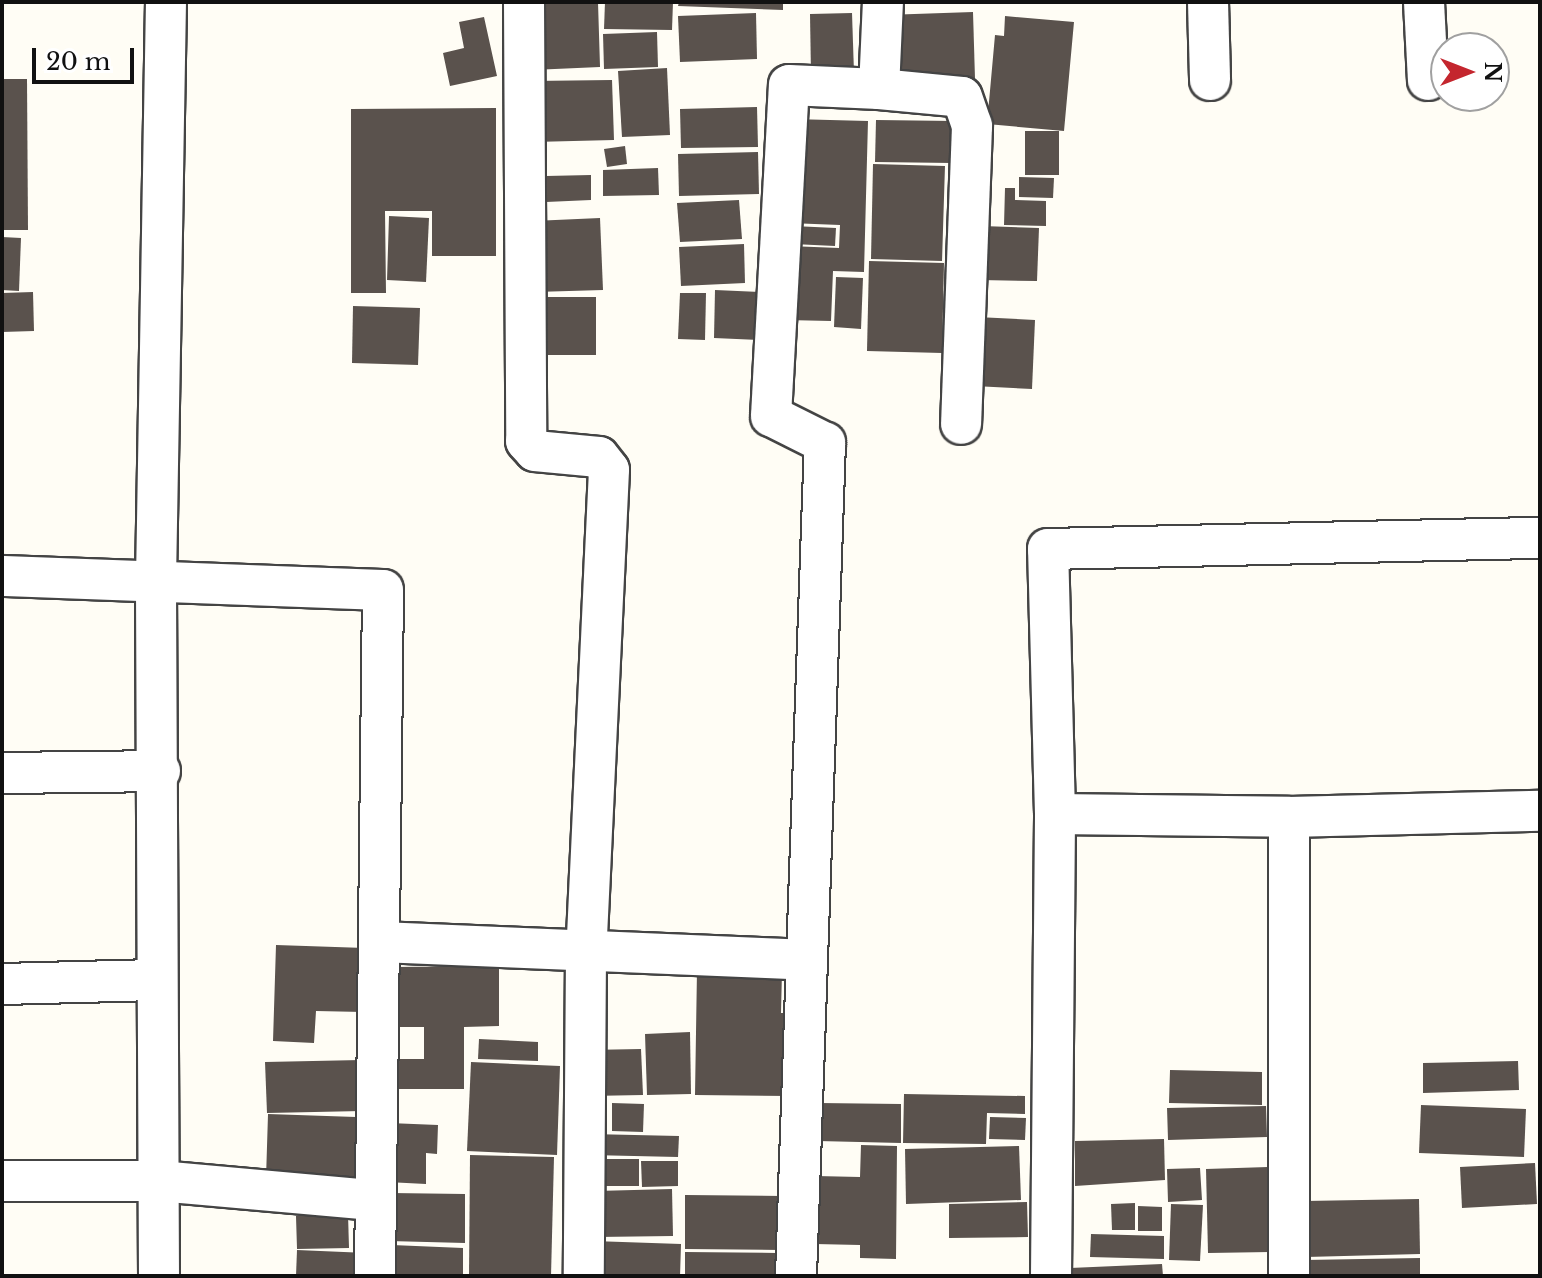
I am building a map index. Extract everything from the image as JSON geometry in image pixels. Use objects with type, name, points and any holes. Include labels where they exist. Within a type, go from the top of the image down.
[{"type":"street","points":[[159,1276],[157,980],[160,771],[156,580],[166,2]]},
{"type":"street","points":[[524,2],[526,441],[535,451],[599,457],[609,470],[586,953],[584,1276]]},
{"type":"street","points":[[879,89],[883,2]]},
{"type":"street","points":[[1208,2],[1210,80]]},
{"type":"street","points":[[1424,2],[1428,80]]},
{"type":"street","points":[[796,1276],[825,443],[771,416],[789,85],[962,97],[972,126],[961,424]]},
{"type":"street","points":[[1051,1276],[1055,814],[1048,549],[1540,538]]},
{"type":"street","points":[[2,576],[383,590],[382,942],[373,1200],[375,1276]]},
{"type":"street","points":[[2,773],[160,771]]},
{"type":"street","points":[[1055,814],[1289,817],[1540,811]]},
{"type":"street","points":[[1289,817],[1289,1276]]},
{"type":"street","points":[[382,942],[807,960]]},
{"type":"street","points":[[2,984],[157,980]]},
{"type":"street","points":[[2,1181],[159,1181],[373,1200]]},
{"type":"building","points":[[529,2],[598,2],[600,67],[532,70]]},
{"type":"building","points":[[605,2],[673,2],[672,30],[604,29]]},
{"type":"building","points":[[679,2],[783,2],[783,10],[678,6]]},
{"type":"building","points":[[973,12],[975,79],[887,81],[885,15]]},
{"type":"building","points":[[756,13],[757,59],[680,62],[678,16]]},
{"type":"building","points":[[852,13],[854,73],[811,75],[810,14]]},
{"type":"building","points":[[1005,16],[1074,22],[1064,131],[987,124],[995,35],[1004,36]]},
{"type":"building","points":[[484,17],[497,76],[450,86],[443,53],[464,48],[459,22]]},
{"type":"building","points":[[657,32],[658,67],[604,69],[603,34]]},
{"type":"building","points":[[667,68],[670,135],[622,137],[618,71]]},
{"type":"building","points":[[2,79],[27,79],[28,230],[2,230]]},
{"type":"building","points":[[612,80],[614,140],[533,142],[532,81]]},
{"type":"building","points":[[757,107],[758,147],[681,148],[680,109]]},
{"type":"building","points":[[496,108],[496,256],[432,256],[432,211],[385,211],[386,293],[351,293],[351,109]]},
{"type":"building","points":[[792,119],[868,121],[864,272],[833,271],[831,321],[786,320],[789,246],[839,248],[840,225],[789,223]]},
{"type":"building","points":[[876,120],[953,121],[952,163],[875,162]]},
{"type":"building","points":[[1025,131],[1059,131],[1059,175],[1025,175]]},
{"type":"building","points":[[625,146],[627,164],[607,167],[604,149]]},
{"type":"building","points":[[758,152],[759,194],[679,196],[678,154]]},
{"type":"building","points":[[873,164],[945,166],[942,261],[871,259]]},
{"type":"building","points":[[658,168],[659,195],[603,196],[603,170]]},
{"type":"building","points":[[591,175],[591,200],[546,202],[546,176]]},
{"type":"building","points":[[1019,177],[1054,178],[1053,198],[1019,197]]},
{"type":"building","points":[[1005,188],[1015,188],[1015,200],[1046,201],[1046,226],[1004,225]]},
{"type":"building","points":[[739,200],[742,239],[680,242],[677,203]]},
{"type":"building","points":[[389,216],[429,218],[426,282],[387,280]]},
{"type":"building","points":[[600,218],[603,290],[535,292],[533,221]]},
{"type":"building","points":[[793,226],[836,228],[835,246],[793,244]]},
{"type":"building","points":[[982,226],[1039,228],[1037,281],[980,280]]},
{"type":"building","points":[[2,237],[21,238],[19,291],[2,290]]},
{"type":"building","points":[[744,244],[745,283],[681,286],[679,247]]},
{"type":"building","points":[[869,261],[944,263],[942,353],[867,351]]},
{"type":"building","points":[[836,277],[863,278],[861,329],[834,327]]},
{"type":"building","points":[[715,290],[760,292],[759,340],[714,338]]},
{"type":"building","points":[[33,292],[34,331],[2,332],[2,293]]},
{"type":"building","points":[[680,293],[706,293],[705,340],[678,339]]},
{"type":"building","points":[[537,297],[596,297],[596,355],[537,355]]},
{"type":"building","points":[[353,306],[420,308],[418,365],[352,363]]},
{"type":"building","points":[[977,317],[1035,320],[1032,389],[974,386]]},
{"type":"building","points":[[276,945],[365,948],[363,1012],[316,1011],[314,1043],[273,1041]]},
{"type":"building","points":[[499,966],[499,1026],[464,1027],[464,1089],[389,1089],[389,1059],[424,1059],[424,1027],[394,1027],[393,967]]},
{"type":"building","points":[[697,970],[782,971],[781,1013],[791,1013],[790,1096],[695,1095]]},
{"type":"building","points":[[690,1032],[691,1094],[647,1095],[645,1034]]},
{"type":"building","points":[[479,1039],[538,1042],[538,1061],[478,1059]]},
{"type":"building","points":[[641,1049],[643,1095],[589,1096],[588,1050]]},
{"type":"building","points":[[361,1060],[362,1111],[267,1113],[265,1062]]},
{"type":"building","points":[[1518,1061],[1519,1090],[1423,1093],[1423,1063]]},
{"type":"building","points":[[471,1062],[560,1066],[557,1155],[467,1151]]},
{"type":"building","points":[[1170,1070],[1262,1072],[1262,1105],[1169,1103]]},
{"type":"building","points":[[904,1094],[1025,1096],[1025,1114],[987,1113],[986,1144],[903,1143]]},
{"type":"building","points":[[612,1103],[644,1104],[643,1132],[612,1131]]},
{"type":"building","points":[[819,1103],[901,1104],[901,1143],[818,1141]]},
{"type":"building","points":[[1421,1105],[1526,1109],[1524,1157],[1419,1153]]},
{"type":"building","points":[[1266,1106],[1267,1137],[1168,1140],[1167,1108]]},
{"type":"building","points":[[268,1114],[356,1117],[354,1180],[266,1178]]},
{"type":"building","points":[[990,1117],[1026,1118],[1025,1140],[989,1139]]},
{"type":"building","points":[[389,1123],[438,1125],[437,1154],[426,1153],[426,1184],[387,1182]]},
{"type":"building","points":[[590,1134],[679,1136],[678,1157],[590,1155]]},
{"type":"building","points":[[1164,1139],[1165,1180],[1075,1186],[1075,1141]]},
{"type":"building","points":[[861,1145],[897,1146],[896,1259],[860,1258],[860,1245],[815,1244],[816,1176],[860,1177]]},
{"type":"building","points":[[1019,1146],[1021,1200],[906,1204],[905,1149]]},
{"type":"building","points":[[470,1155],[554,1157],[551,1276],[469,1276]]},
{"type":"building","points":[[589,1159],[639,1159],[639,1186],[589,1186]]},
{"type":"building","points":[[641,1161],[678,1161],[678,1186],[642,1187]]},
{"type":"building","points":[[1535,1163],[1537,1204],[1462,1208],[1460,1167]]},
{"type":"building","points":[[1268,1167],[1270,1252],[1208,1253],[1206,1169]]},
{"type":"building","points":[[1200,1168],[1202,1200],[1168,1202],[1167,1169]]},
{"type":"building","points":[[672,1189],[673,1236],[597,1237],[596,1191]]},
{"type":"building","points":[[391,1193],[465,1194],[465,1243],[389,1241]]},
{"type":"building","points":[[685,1195],[782,1196],[781,1250],[685,1249]]},
{"type":"building","points":[[1419,1199],[1420,1254],[1306,1257],[1305,1201]]},
{"type":"building","points":[[1027,1202],[1028,1237],[949,1238],[949,1204]]},
{"type":"building","points":[[1135,1203],[1135,1230],[1112,1230],[1111,1204]]},
{"type":"building","points":[[1171,1204],[1203,1205],[1200,1261],[1169,1260]]},
{"type":"building","points":[[1138,1206],[1162,1207],[1162,1231],[1138,1231]]},
{"type":"building","points":[[348,1214],[349,1248],[297,1249],[296,1216]]},
{"type":"building","points":[[1091,1234],[1164,1236],[1164,1259],[1090,1257]]},
{"type":"building","points":[[593,1241],[681,1244],[680,1276],[591,1276]]},
{"type":"building","points":[[392,1245],[463,1248],[463,1276],[391,1276]]},
{"type":"building","points":[[297,1250],[367,1253],[366,1276],[296,1276]]},
{"type":"building","points":[[685,1252],[777,1253],[777,1276],[685,1276]]},
{"type":"building","points":[[1420,1258],[1420,1276],[1305,1276],[1305,1260]]},
{"type":"building","points":[[1162,1264],[1163,1276],[1070,1276],[1070,1268]]}]
